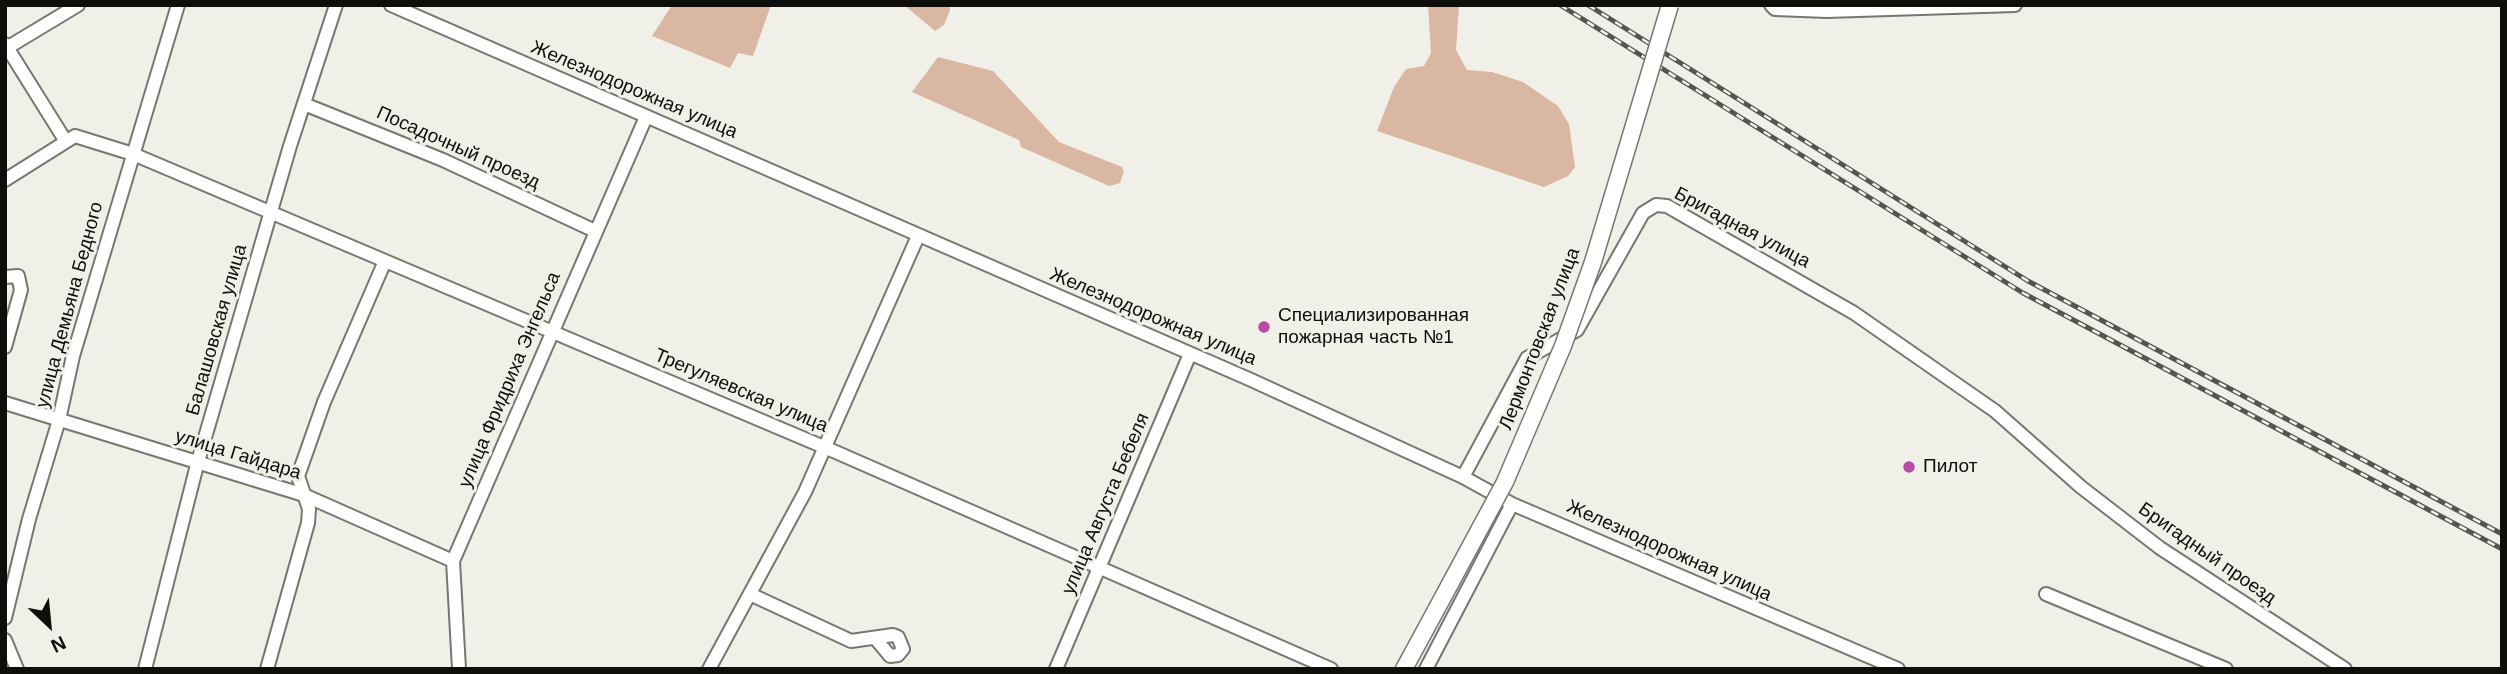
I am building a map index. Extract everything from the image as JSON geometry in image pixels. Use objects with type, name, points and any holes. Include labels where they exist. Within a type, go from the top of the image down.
[{"type":"main road","name":"Лермонтовская улица","points":[[1404,669],[1505,482],[1563,346],[1593,262],[1670,5]]},
{"type":"street","points":[[5,180],[65,140],[6,47],[78,5]]},
{"type":"street","name":"улица Демьяна Бедного","points":[[5,618],[29,519],[59,420],[72,356],[178,5]]},
{"type":"street","name":"Балашовская улица","points":[[145,669],[197,464],[271,211],[336,5]]},
{"type":"street","name":"Железнодорожная улица","points":[[391,5],[1190,354],[1463,477],[1513,504],[1894,667]]},
{"type":"street","points":[[1773,7],[2015,5]]},
{"type":"street","name":"Посадочный проезд","points":[[304,104],[443,160],[595,231]]},
{"type":"street","name":"улица Фридриха Энгельса","points":[[459,669],[453,561],[646,117]]},
{"type":"street","name":"Трегуляевская улица","points":[[65,140],[82,137],[133,154],[271,211],[824,447],[1331,669]]},
{"type":"street","name":"Бригадная улица","points":[[1463,477],[1527,358],[1577,330],[1643,213],[1656,205],[1667,206],[1854,313],[1995,411],[2054,463]]},
{"type":"street","points":[[709,669],[805,492],[918,236]]},
{"type":"street","points":[[267,669],[308,523],[309,509],[298,476],[324,402],[385,261]]},
{"type":"street","points":[[5,277],[18,276],[22,290],[5,347]]},
{"type":"street","name":"улица Августа Бебеля","points":[[1056,669],[1190,354]]},
{"type":"street","name":"улица Гайдара","points":[[5,403],[304,495],[453,561]]},
{"type":"street","name":"Бригадный проезд","points":[[2054,463],[2160,548],[2345,669]]},
{"type":"street","points":[[1426,669],[1513,504]]},
{"type":"street","points":[[2046,594],[2226,669]]},
{"type":"street","points":[[751,595],[851,641],[875,638]]},
{"type":"street","points":[[5,640],[17,669]]},
{"type":"street","points":[[1853,650],[1862,669]]},
{"type":"street","points":[[1875,669],[1894,667]]},
{"type":"shaded area","points":[[672,5],[771,5],[753,56],[738,53],[730,68],[652,36]]},
{"type":"shaded area","points":[[904,5],[950,5],[950,10],[944,25],[935,31]]},
{"type":"shaded area","points":[[1428,5],[1459,5],[1456,50],[1467,70],[1492,72],[1523,82],[1558,106],[1569,124],[1575,167],[1568,176],[1544,187],[1377,131],[1394,87],[1406,69],[1424,66],[1431,53]]},
{"type":"shaded area","points":[[938,57],[993,71],[1059,142],[1122,167],[1124,171],[1120,183],[1109,186],[1021,147],[1019,140],[912,92]]},
{"type":"railway","points":[[1560,5],[2023,293],[2502,549]]},
{"type":"railway","points":[[1588,5],[2028,281],[2502,534]]},
{"type":"place","name":"Специализированная пожарная часть №1","points":[[1264,327]]},
{"type":"place","name":"Пилот","points":[[1909,467]]}]
